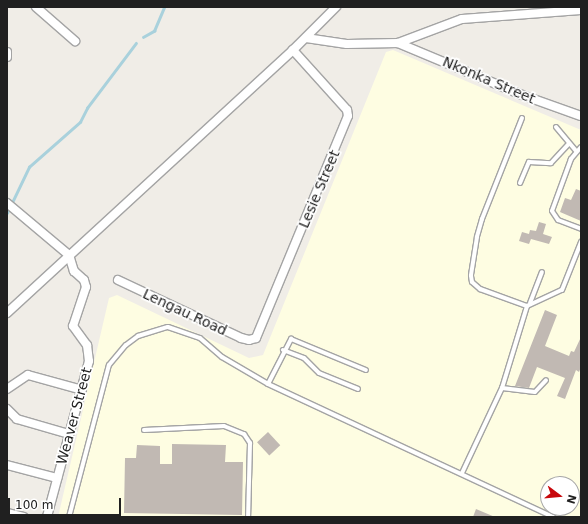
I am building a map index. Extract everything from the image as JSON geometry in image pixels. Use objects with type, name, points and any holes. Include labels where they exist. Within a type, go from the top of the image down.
[{"type":"street","points":[[36,7],[75,41]]},
{"type":"street","points":[[7,313],[306,38],[336,7]]},
{"type":"street","points":[[306,38],[347,44],[398,43],[462,19],[581,10]]},
{"type":"street","name":"Nkonka Street","points":[[398,43],[525,96],[581,116]]},
{"type":"street","name":"Lesie Street","points":[[252,340],[261,330],[348,116],[347,110],[293,50]]},
{"type":"street","points":[[7,52],[7,57]]},
{"type":"street","points":[[7,203],[69,255]]},
{"type":"street","name":"Weaver Street","points":[[47,517],[82,390],[90,354],[87,346],[74,330],[73,323],[86,287],[84,280],[74,271],[69,255]]},
{"type":"street","name":"Lengau Road","points":[[118,280],[241,338],[252,340]]},
{"type":"street","points":[[7,389],[28,375],[82,390]]},
{"type":"street","points":[[7,409],[17,419],[69,434]]},
{"type":"street","points":[[7,465],[57,478]]},
{"type":"street","points":[[7,513],[24,517]]},
{"type":"lane","points":[[522,118],[482,219],[477,237],[471,276],[472,282],[480,289],[529,305],[562,290],[581,242]]},
{"type":"lane","points":[[556,126],[576,151]]},
{"type":"lane","points":[[520,183],[529,162],[551,163],[569,144]]},
{"type":"lane","points":[[581,147],[576,151],[568,165],[552,214],[558,220],[581,229]]},
{"type":"lane","points":[[462,473],[502,388],[529,305],[542,272]]},
{"type":"lane","points":[[69,517],[104,379],[118,354],[138,336],[168,328],[181,330],[200,338],[222,357],[268,384],[462,473],[553,517]]},
{"type":"lane","points":[[268,384],[283,350],[291,339],[296,339],[366,370]]},
{"type":"lane","points":[[283,350],[304,358],[319,373],[358,390]]},
{"type":"lane","points":[[502,388],[535,392],[546,380]]},
{"type":"lane","points":[[144,430],[224,426],[244,434],[250,443],[248,517]]},
{"type":"shaded area","points":[[393,50],[581,130],[581,517],[58,517],[109,298],[117,295],[249,358],[263,355],[386,52]]},
{"type":"building","points":[[576,189],[581,191],[581,221],[560,212],[565,198],[571,200]]},
{"type":"building","points":[[539,222],[546,224],[543,234],[552,237],[549,244],[531,239],[529,244],[519,241],[522,232],[529,234],[530,230],[536,231]]},
{"type":"building","points":[[545,310],[557,315],[545,346],[569,356],[571,351],[574,352],[581,337],[581,367],[579,372],[576,370],[565,399],[557,396],[565,378],[537,367],[529,388],[515,386]]},
{"type":"building","points":[[268,432],[280,445],[269,455],[257,442]]},
{"type":"building","points":[[172,444],[226,445],[225,462],[243,462],[242,515],[124,513],[125,458],[136,458],[137,445],[160,446],[160,464],[172,464]]},
{"type":"building","points":[[476,509],[495,517],[473,517]]},
{"type":"waterway","points":[[143,37],[154,31],[164,7]]},
{"type":"waterway","points":[[7,213],[29,167],[80,122],[87,108],[136,43]]}]
